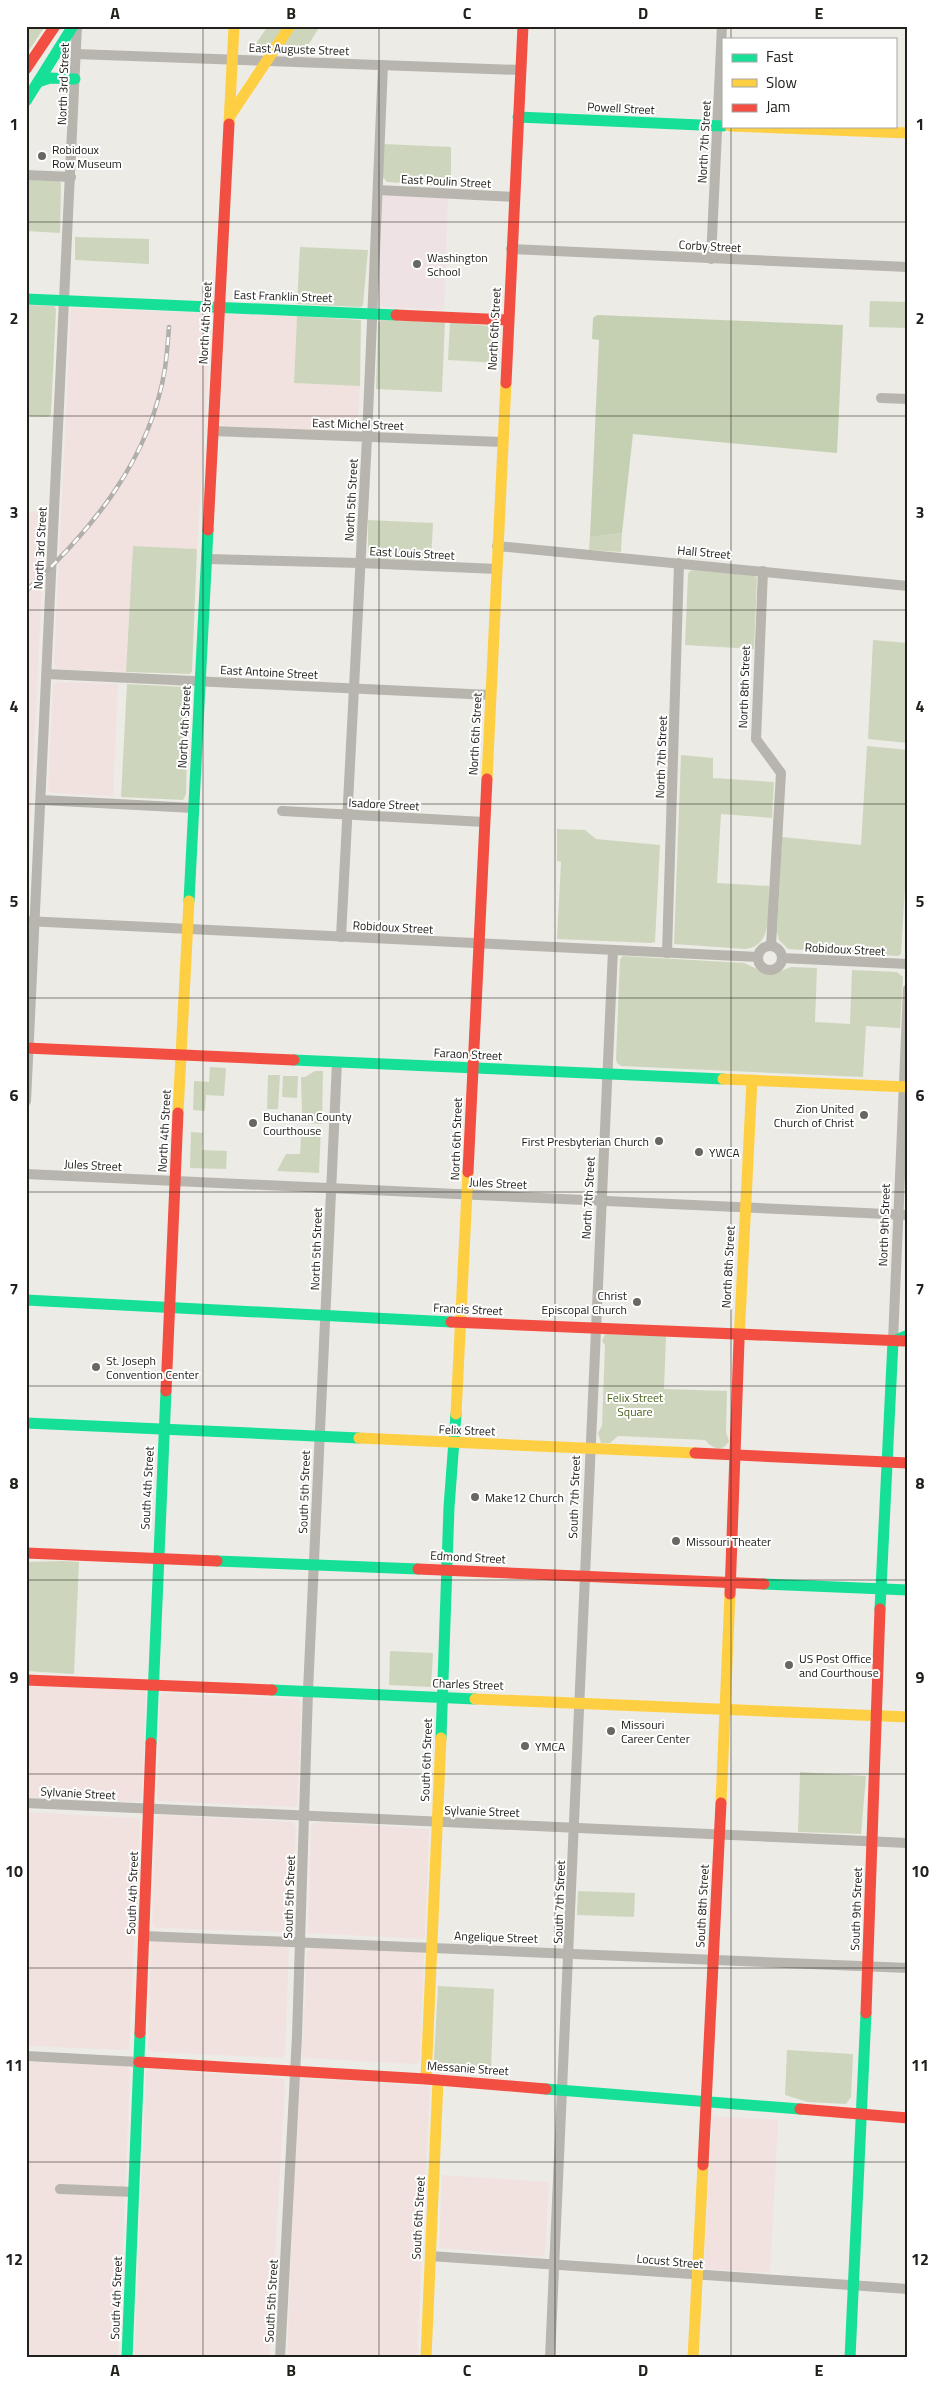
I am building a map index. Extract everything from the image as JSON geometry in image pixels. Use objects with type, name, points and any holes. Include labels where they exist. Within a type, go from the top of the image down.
[{"type":"main road","points":[[26,69],[54,26]]},
{"type":"main road","points":[[26,101],[75,26]]},
{"type":"main road","name":"North 4th Street","points":[[164,1429],[234,26]]},
{"type":"main road","points":[[230,118],[290,26]]},
{"type":"main road","name":"North 6th Street","points":[[454,1443],[474,1068],[522,26]]},
{"type":"main road","points":[[38,82],[50,78],[75,79]]},
{"type":"main road","name":"Powell Street","points":[[518,117],[720,126]]},
{"type":"main road","points":[[781,128],[908,133]]},
{"type":"main road","name":"East Franklin Street","points":[[26,299],[508,320]]},
{"type":"main road","name":"Faraon Street","points":[[28,1048],[905,1087]]},
{"type":"main road","name":"North 8th Street","points":[[734,1454],[744,1208],[752,1080]]},
{"type":"main road","name":"Francis Street","points":[[26,1300],[461,1323],[908,1341]]},
{"type":"main road","points":[[893,1341],[908,1335]]},
{"type":"main road","name":"North 9th Street","points":[[887,1462],[893,1341]]},
{"type":"main road","name":"Felix Street","points":[[26,1424],[454,1443],[589,1447],[908,1463]]},
{"type":"main road","name":"South 4th Street","points":[[127,2358],[164,1429]]},
{"type":"main road","name":"South 6th Street","points":[[426,2079],[454,1443]]},
{"type":"main road","name":"South 8th Street","points":[[693,2358],[725,1708],[734,1454]]},
{"type":"main road","name":"South 9th Street","points":[[850,2358],[868,1966],[887,1462]]},
{"type":"main road","name":"Edmond Street","points":[[26,1553],[908,1590]]},
{"type":"main road","name":"Charles Street","points":[[26,1680],[908,1717]]},
{"type":"main road","name":"Messanie Street","points":[[140,2062],[295,2070],[564,2089],[908,2118]]},
{"type":"main road","name":"South 6th Street","points":[[426,2358],[438,2080]]},
{"type":"street","name":"North 3rd Street","points":[[26,1100],[31,921],[41,800],[71,177],[76,54],[75,26]]},
{"type":"street","name":"North 7th Street","points":[[711,259],[720,126],[722,26]]},
{"type":"street","name":"East Auguste Street","points":[[76,54],[520,70]]},
{"type":"street","name":"North 5th Street","points":[[341,937],[367,438],[383,65]]},
{"type":"street","points":[[26,175],[71,177]]},
{"type":"street","name":"East Poulin Street","points":[[378,190],[513,197]]},
{"type":"street","name":"Corby Street","points":[[511,249],[908,267]]},
{"type":"street","points":[[881,398],[908,399]]},
{"type":"street","name":"East Michel Street","points":[[213,431],[502,442]]},
{"type":"street","name":"Hall Street","points":[[497,546],[763,570],[908,586]]},
{"type":"street","name":"East Louis Street","points":[[207,558],[496,570]]},
{"type":"street","name":"North 7th Street","points":[[667,953],[679,563]]},
{"type":"street","name":"North 8th Street","points":[[763,570],[756,739],[780,773],[771,946]]},
{"type":"street","name":"East Antoine Street","points":[[47,674],[491,695]]},
{"type":"street","points":[[41,800],[194,808]]},
{"type":"street","name":"Isadore Street","points":[[282,810],[485,822]]},
{"type":"street","name":"Robidoux Street","points":[[31,921],[758,957]]},
{"type":"street","points":[[771,946],[778,948],[782,958],[780,966],[771,969],[761,966],[758,957],[762,948],[771,946]]},
{"type":"street","name":"North 7th Street","points":[[589,1447],[613,950]]},
{"type":"street","name":"Robidoux Street","points":[[782,958],[908,964]]},
{"type":"street","name":"North 9th Street","points":[[893,1341],[903,1215],[908,989]]},
{"type":"street","name":"North 5th Street","points":[[319,1437],[337,1062]]},
{"type":"street","name":"Jules Street","points":[[26,1174],[903,1215]]},
{"type":"street","name":"South 5th Street","points":[[280,2358],[295,2070],[319,1437]]},
{"type":"street","name":"South 7th Street","points":[[550,2358],[564,2089],[589,1447]]},
{"type":"street","name":"Sylvanie Street","points":[[26,1803],[908,1843]]},
{"type":"street","name":"Angelique Street","points":[[144,1936],[908,1968]]},
{"type":"street","name":"Messanie Street","points":[[26,2056],[140,2062]]},
{"type":"street","points":[[60,2188],[134,2192]]},
{"type":"street","name":"Locust Street","points":[[430,2256],[696,2276],[908,2289]]},
{"type":"shaded area","points":[[382,196],[448,198],[444,310],[381,307],[379,303]]},
{"type":"shaded area","points":[[71,308],[207,313],[211,319],[197,549],[133,546],[126,672],[57,669],[54,663]]},
{"type":"shaded area","points":[[227,314],[297,316],[294,383],[360,386],[357,430],[353,432],[225,426],[221,424],[225,317]]},
{"type":"shaded area","points":[[38,511],[43,514],[45,521],[26,913],[26,513]]},
{"type":"shaded area","points":[[57,682],[118,684],[113,796],[54,793],[48,790],[53,686]]},
{"type":"shaded area","points":[[26,1685],[143,1690],[146,1693],[142,1797],[139,1802],[26,1797]]},
{"type":"shaded area","points":[[163,1693],[298,1699],[301,1706],[297,1804],[294,1807],[159,1801],[157,1798],[160,1697]]},
{"type":"shaded area","points":[[26,1812],[137,1818],[140,1821],[129,2050],[26,2046]]},
{"type":"shaded area","points":[[158,1816],[293,1822],[296,1829],[289,1932],[156,1928],[152,1925],[156,1819]]},
{"type":"shaded area","points":[[317,1822],[429,1829],[425,1936],[423,1939],[308,1933],[311,1829],[312,1824]]},
{"type":"shaded area","points":[[154,1940],[289,1947],[285,2054],[283,2057],[153,2052],[148,2049],[151,1943]]},
{"type":"shaded area","points":[[314,1947],[421,1952],[424,1954],[420,2060],[417,2064],[302,2058],[307,1951]]},
{"type":"shaded area","points":[[26,2062],[125,2065],[129,2068],[118,2358],[26,2358]]},
{"type":"shaded area","points":[[149,2069],[283,2078],[285,2086],[269,2358],[134,2358],[146,2072]]},
{"type":"shaded area","points":[[300,2078],[430,2086],[417,2358],[287,2358],[298,2082]]},
{"type":"shaded area","points":[[715,2116],[778,2120],[770,2273],[706,2269],[704,2266],[712,2119]]},
{"type":"shaded area","points":[[442,2175],[549,2182],[545,2253],[542,2257],[439,2248]]},
{"type":"green space","points":[[26,26],[45,26],[26,55]]},
{"type":"green space","points":[[268,26],[320,26],[302,55],[250,52]]},
{"type":"green space","points":[[384,144],[451,147],[451,186],[387,182],[382,176]]},
{"type":"green space","points":[[26,180],[58,181],[61,183],[60,233],[26,231]]},
{"type":"green space","points":[[75,237],[149,239],[149,264],[75,260]]},
{"type":"green space","points":[[300,247],[368,250],[363,305],[361,307],[297,304]]},
{"type":"green space","points":[[870,301],[908,302],[908,328],[869,327]]},
{"type":"green space","points":[[26,305],[54,306],[56,309],[51,414],[48,417],[26,416]]},
{"type":"green space","points":[[597,315],[843,325],[837,453],[633,434],[622,533],[590,537],[599,340],[592,339],[593,318]]},
{"type":"green space","points":[[297,316],[361,320],[360,386],[294,383]]},
{"type":"green space","points":[[381,320],[445,321],[442,392],[376,389],[378,323]]},
{"type":"green space","points":[[450,322],[499,327],[498,363],[448,360]]},
{"type":"green space","points":[[368,520],[433,523],[431,561],[373,558],[368,555]]},
{"type":"green space","points":[[622,533],[621,552],[589,550],[590,537]]},
{"type":"green space","points":[[133,546],[197,549],[192,671],[190,674],[126,672]]},
{"type":"green space","points":[[694,570],[753,575],[757,578],[754,649],[685,645],[688,574]]},
{"type":"green space","points":[[873,640],[908,643],[908,743],[868,739]]},
{"type":"green space","points":[[127,684],[186,687],[189,689],[186,794],[183,800],[121,797]]},
{"type":"green space","points":[[867,746],[908,750],[908,838],[901,954],[898,956],[788,949],[779,940],[777,932],[782,837],[861,845]]},
{"type":"green space","points":[[681,755],[713,758],[713,778],[774,782],[772,818],[721,814],[717,883],[769,886],[768,925],[761,941],[754,947],[745,949],[674,944]]},
{"type":"green space","points":[[557,829],[585,830],[596,839],[660,845],[655,942],[557,939],[561,862],[557,861]]},
{"type":"green space","points":[[623,956],[744,963],[771,975],[791,967],[817,968],[815,1022],[850,1024],[852,970],[897,972],[903,977],[900,1028],[866,1026],[863,1077],[621,1066],[617,1063],[616,1059],[620,959]]},
{"type":"green space","points":[[210,1067],[226,1068],[224,1096],[206,1095],[205,1111],[193,1110],[194,1081],[209,1082]]},
{"type":"green space","points":[[315,1071],[323,1071],[322,1124],[306,1123],[307,1116],[302,1115],[301,1077],[305,1077]]},
{"type":"green space","points":[[268,1075],[280,1075],[278,1109],[267,1109]]},
{"type":"green space","points":[[283,1076],[298,1076],[297,1098],[282,1097]]},
{"type":"green space","points":[[307,1129],[321,1129],[319,1173],[277,1171],[286,1154],[300,1154],[301,1137],[306,1137]]},
{"type":"green space","points":[[191,1132],[203,1133],[202,1150],[227,1151],[226,1169],[190,1168]]},
{"type":"green space","name":"Felix Street Square","points":[[605,1334],[666,1336],[664,1389],[727,1391],[726,1432],[729,1441],[726,1445],[717,1448],[711,1446],[705,1440],[618,1436],[610,1443],[601,1443],[598,1433],[602,1426],[605,1345],[602,1341]]},
{"type":"green space","points":[[26,1562],[79,1562],[74,1674],[26,1671]]},
{"type":"green space","points":[[390,1651],[433,1653],[431,1687],[389,1685]]},
{"type":"green space","points":[[800,1772],[866,1776],[861,1834],[798,1832]]},
{"type":"green space","points":[[578,1891],[635,1893],[634,1917],[577,1915]]},
{"type":"green space","points":[[438,1986],[494,1989],[491,2069],[436,2064],[434,2059]]},
{"type":"green space","points":[[787,2050],[853,2054],[851,2097],[846,2104],[808,2102],[785,2095]]},
{"type":"railway","points":[[28,589],[52,566],[96,517],[132,462],[147,432],[158,401],[165,368],[169,327]]},
{"type":"traffic: fast","points":[[26,101],[73,26]]},
{"type":"traffic: fast","points":[[38,82],[50,78],[75,79]]},
{"type":"traffic: fast","points":[[518,117],[722,126]]},
{"type":"traffic: fast","points":[[26,299],[396,315]]},
{"type":"traffic: fast","points":[[189,901],[208,530]]},
{"type":"traffic: fast","points":[[294,1060],[723,1079]]},
{"type":"traffic: fast","points":[[26,1300],[451,1322]]},
{"type":"traffic: fast","points":[[893,1341],[908,1335]]},
{"type":"traffic: fast","points":[[880,1609],[893,1341]]},
{"type":"traffic: fast","points":[[151,1743],[166,1391]]},
{"type":"traffic: fast","points":[[441,1738],[449,1507],[456,1414]]},
{"type":"traffic: fast","points":[[26,1423],[359,1438]]},
{"type":"traffic: fast","points":[[217,1561],[418,1569]]},
{"type":"traffic: fast","points":[[764,1584],[908,1590]]},
{"type":"traffic: fast","points":[[272,1690],[475,1699]]},
{"type":"traffic: fast","points":[[850,2358],[866,2013]]},
{"type":"traffic: fast","points":[[127,2358],[140,2033]]},
{"type":"traffic: fast","points":[[546,2089],[800,2109]]},
{"type":"traffic: slow","points":[[229,124],[234,26]]},
{"type":"traffic: slow","points":[[230,116],[290,26]]},
{"type":"traffic: slow","points":[[781,128],[908,133]]},
{"type":"traffic: slow","points":[[487,779],[506,383]]},
{"type":"traffic: slow","points":[[178,1113],[189,901]]},
{"type":"traffic: slow","points":[[723,1079],[908,1087]]},
{"type":"traffic: slow","points":[[739,1341],[752,1080]]},
{"type":"traffic: slow","points":[[456,1414],[468,1172]]},
{"type":"traffic: slow","points":[[359,1438],[695,1453]]},
{"type":"traffic: slow","points":[[721,1803],[730,1594]]},
{"type":"traffic: slow","points":[[475,1699],[908,1717]]},
{"type":"traffic: slow","points":[[426,2079],[441,1738]]},
{"type":"traffic: slow","points":[[426,2358],[438,2080]]},
{"type":"traffic: slow","points":[[693,2358],[703,2165]]},
{"type":"traffic: jam","points":[[26,69],[55,26]]},
{"type":"traffic: jam","points":[[506,383],[523,26]]},
{"type":"traffic: jam","points":[[208,530],[229,124]]},
{"type":"traffic: jam","points":[[396,315],[508,320]]},
{"type":"traffic: jam","points":[[468,1172],[487,779]]},
{"type":"traffic: jam","points":[[26,1048],[294,1060]]},
{"type":"traffic: jam","points":[[166,1391],[178,1113]]},
{"type":"traffic: jam","points":[[451,1322],[904,1341]]},
{"type":"traffic: jam","points":[[730,1594],[739,1341]]},
{"type":"traffic: jam","points":[[695,1453],[908,1463]]},
{"type":"traffic: jam","points":[[26,1553],[217,1561]]},
{"type":"traffic: jam","points":[[418,1569],[764,1584]]},
{"type":"traffic: jam","points":[[866,2013],[880,1609]]},
{"type":"traffic: jam","points":[[26,1680],[272,1690]]},
{"type":"traffic: jam","points":[[140,2033],[151,1743]]},
{"type":"traffic: jam","points":[[703,2165],[721,1803]]},
{"type":"traffic: jam","points":[[139,2062],[426,2079],[546,2089]]},
{"type":"traffic: jam","points":[[800,2109],[908,2118]]},
{"type":"place","name":"Robidoux Row Museum","points":[[42,156]]},
{"type":"place","name":"Washington School","points":[[417,264]]},
{"type":"place","name":"Zion United Church of Christ","points":[[864,1115]]},
{"type":"place","name":"Buchanan County Courthouse","points":[[253,1123]]},
{"type":"place","name":"First Presbyterian Church","points":[[659,1141]]},
{"type":"place","name":"YWCA","points":[[699,1152]]},
{"type":"place","name":"Christ Episcopal Church","points":[[637,1302]]},
{"type":"place","name":"St. Joseph Convention Center","points":[[96,1367]]},
{"type":"place","name":"Make12 Church","points":[[475,1497]]},
{"type":"place","name":"Missouri Theater","points":[[676,1541]]},
{"type":"place","name":"US Post Office and Courthouse","points":[[789,1665]]},
{"type":"place","name":"Missouri Career Center","points":[[611,1731]]},
{"type":"place","name":"YMCA","points":[[525,1746]]}]
